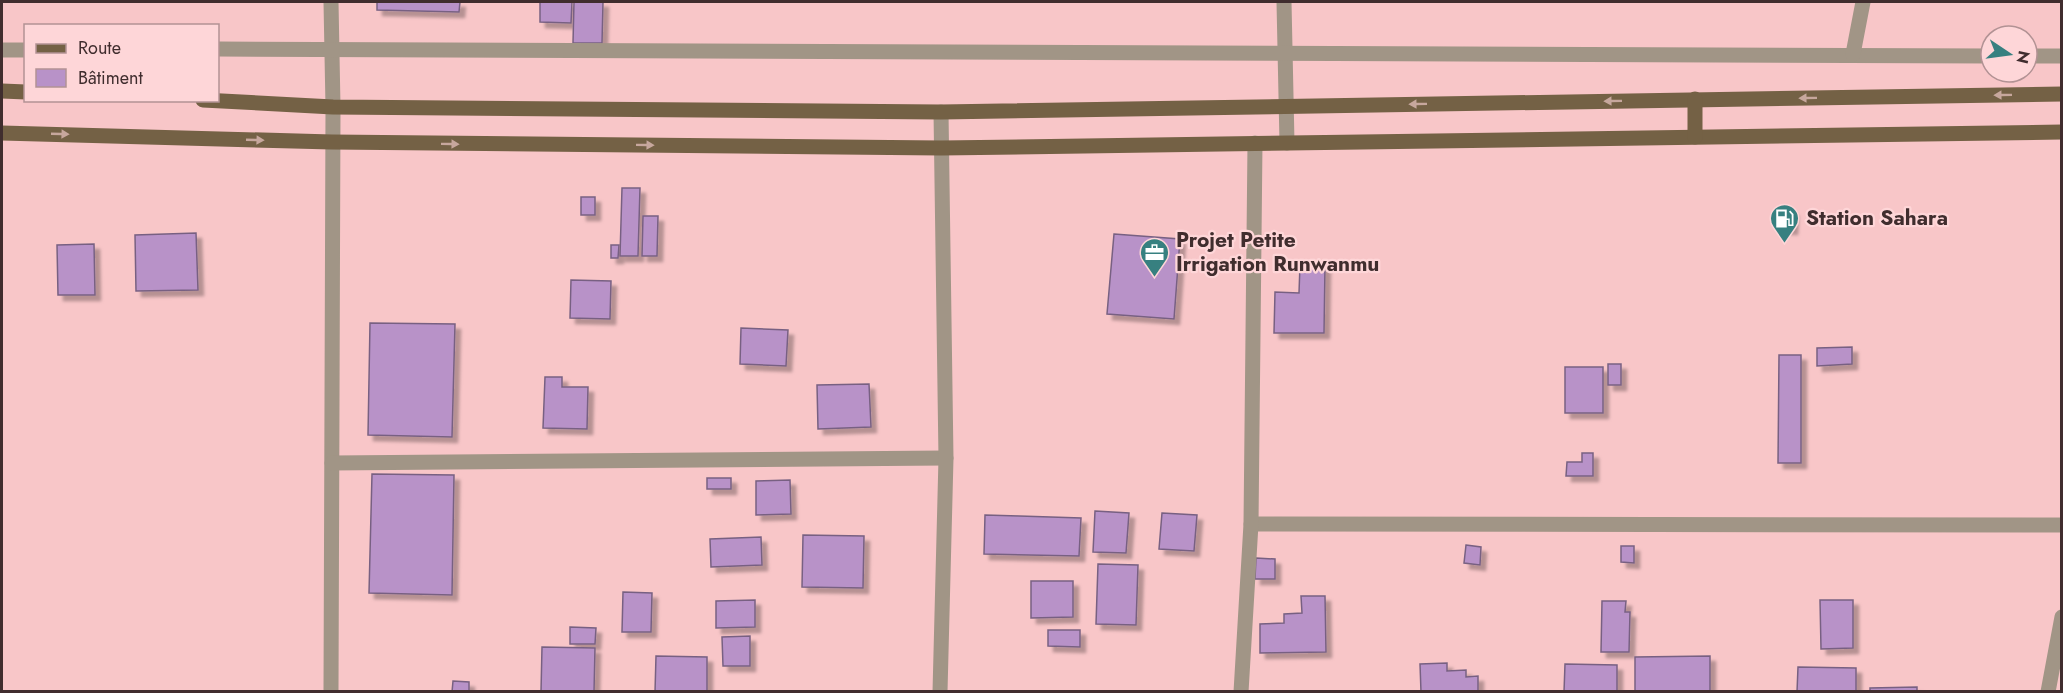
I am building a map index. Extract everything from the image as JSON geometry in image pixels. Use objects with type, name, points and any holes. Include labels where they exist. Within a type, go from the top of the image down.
[{"type":"main road","points":[[2,91],[24,92]]},
{"type":"main road","points":[[219,101],[333,106],[940,112],[2061,94]]},
{"type":"main road","points":[[1695,99],[1695,137]]},
{"type":"main road","points":[[2,133],[332,142],[941,148],[2061,132]]},
{"type":"street","points":[[331,2],[333,106],[331,692]]},
{"type":"street","points":[[1284,2],[1287,143]]},
{"type":"street","points":[[1853,54],[1863,2]]},
{"type":"street","points":[[219,49],[1979,56]]},
{"type":"street","points":[[2,50],[24,50]]},
{"type":"street","points":[[2039,56],[2061,56]]},
{"type":"street","points":[[940,112],[946,458],[940,692]]},
{"type":"street","points":[[1241,692],[1251,524],[1255,143]]},
{"type":"street","points":[[332,463],[946,458]]},
{"type":"street","points":[[1251,524],[2061,525]]},
{"type":"street","points":[[2049,692],[2061,618]]},
{"type":"building","points":[[377,2],[460,2],[459,12],[377,10]]},
{"type":"building","points":[[540,2],[572,2],[571,23],[540,22]]},
{"type":"building","points":[[574,2],[603,2],[602,43],[573,43]]},
{"type":"building","points":[[622,188],[640,188],[638,256],[620,256]]},
{"type":"building","points":[[581,197],[595,197],[595,215],[581,215]]},
{"type":"building","points":[[1778,210],[1793,211],[1792,229],[1776,228]]},
{"type":"building","points":[[643,216],[658,216],[657,256],[642,256]]},
{"type":"building","points":[[196,233],[198,290],[136,291],[135,235]]},
{"type":"building","points":[[1114,234],[1180,239],[1174,319],[1107,314]]},
{"type":"building","points":[[94,244],[95,295],[58,295],[57,245]]},
{"type":"building","points":[[611,245],[619,245],[618,258],[611,258]]},
{"type":"building","points":[[1300,265],[1325,266],[1324,333],[1274,333],[1275,292],[1299,293]]},
{"type":"building","points":[[571,280],[611,281],[610,319],[570,318]]},
{"type":"building","points":[[370,323],[455,324],[452,437],[368,435]]},
{"type":"building","points":[[741,328],[788,330],[786,366],[740,364]]},
{"type":"building","points":[[1852,347],[1852,364],[1817,366],[1817,348]]},
{"type":"building","points":[[1779,355],[1801,355],[1801,463],[1778,463]]},
{"type":"building","points":[[1608,364],[1621,364],[1621,385],[1608,385]]},
{"type":"building","points":[[1565,367],[1603,367],[1603,413],[1565,413]]},
{"type":"building","points":[[545,377],[562,377],[562,387],[588,387],[587,429],[543,428]]},
{"type":"building","points":[[869,384],[871,427],[818,429],[817,385]]},
{"type":"building","points":[[1582,453],[1593,453],[1593,476],[1566,476],[1567,462],[1582,462]]},
{"type":"building","points":[[372,474],[454,475],[452,595],[369,593]]},
{"type":"building","points":[[707,478],[731,478],[731,489],[707,489]]},
{"type":"building","points":[[790,480],[791,514],[756,515],[756,481]]},
{"type":"building","points":[[1095,511],[1129,513],[1126,553],[1093,552]]},
{"type":"building","points":[[1162,513],[1197,515],[1194,551],[1159,549]]},
{"type":"building","points":[[985,515],[1081,518],[1079,556],[984,554]]},
{"type":"building","points":[[803,535],[864,536],[863,588],[802,587]]},
{"type":"building","points":[[761,537],[762,565],[711,567],[710,539]]},
{"type":"building","points":[[1466,545],[1481,547],[1480,565],[1464,563]]},
{"type":"building","points":[[1621,546],[1634,546],[1634,563],[1621,562]]},
{"type":"building","points":[[1256,558],[1275,559],[1275,579],[1255,579]]},
{"type":"building","points":[[1098,564],[1138,565],[1136,625],[1096,624]]},
{"type":"building","points":[[1031,581],[1073,581],[1073,617],[1031,618]]},
{"type":"building","points":[[623,592],[652,593],[651,632],[622,632]]},
{"type":"building","points":[[1301,596],[1325,596],[1326,652],[1260,653],[1260,624],[1284,623],[1284,614],[1302,613]]},
{"type":"building","points":[[755,600],[755,627],[716,628],[716,601]]},
{"type":"building","points":[[1820,600],[1853,600],[1853,648],[1821,649]]},
{"type":"building","points":[[1602,601],[1626,601],[1625,612],[1630,612],[1629,652],[1601,652]]},
{"type":"building","points":[[570,627],[596,628],[595,644],[570,644]]},
{"type":"building","points":[[1048,630],[1080,630],[1080,647],[1048,646]]},
{"type":"building","points":[[750,636],[750,666],[723,666],[722,637]]},
{"type":"building","points":[[542,647],[595,648],[594,692],[541,692]]},
{"type":"building","points":[[656,656],[707,657],[707,692],[655,692]]},
{"type":"building","points":[[1710,656],[1710,692],[1635,692],[1635,657]]},
{"type":"building","points":[[1447,663],[1447,671],[1466,670],[1466,677],[1478,676],[1478,692],[1421,692],[1420,664]]},
{"type":"building","points":[[1565,664],[1617,665],[1617,692],[1564,692]]},
{"type":"building","points":[[1798,667],[1856,668],[1856,692],[1797,692]]},
{"type":"building","points":[[453,681],[469,682],[469,692],[452,692]]},
{"type":"building","points":[[1917,687],[1917,692],[1870,692],[1870,688]]},
{"type":"place","name":"Station Sahara","points":[[1785,244]]},
{"type":"place","name":"Projet Petite Irrigation Runwanmu","points":[[1155,278]]}]
